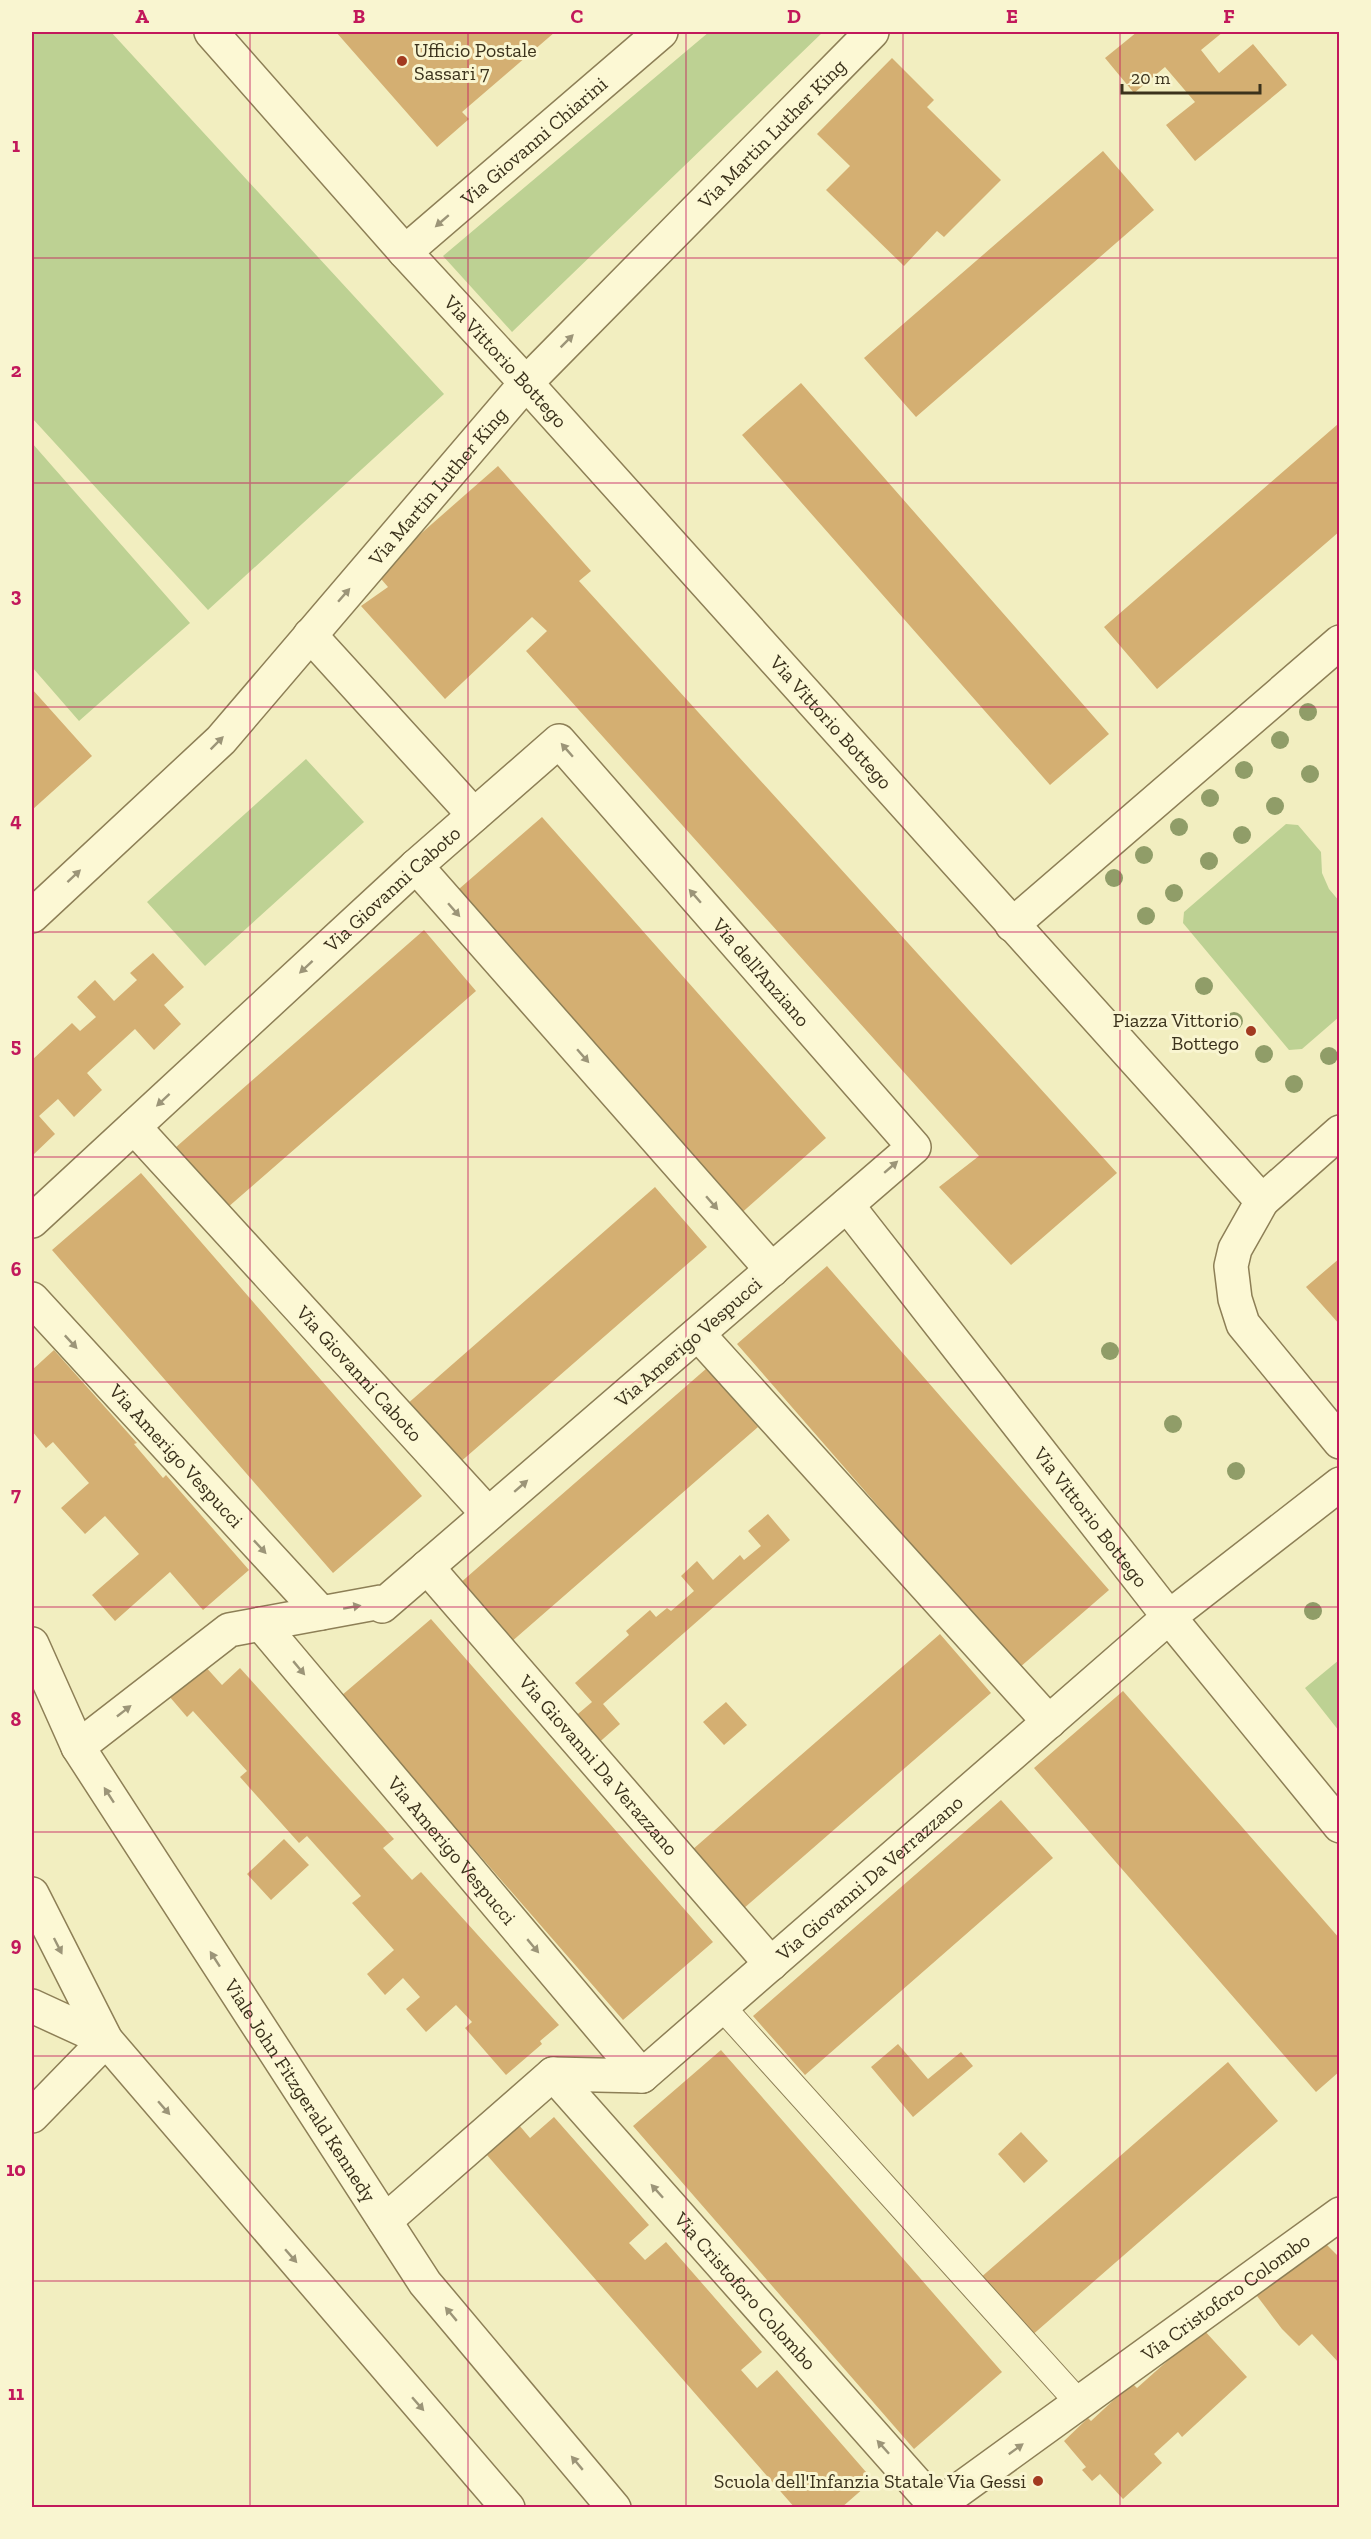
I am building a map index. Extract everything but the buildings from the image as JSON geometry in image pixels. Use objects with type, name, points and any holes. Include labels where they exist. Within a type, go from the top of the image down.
[{"type":"street","name":"Via Vittorio Bottego","points":[[211,32],[405,252],[526,383],[1262,1201]]},
{"type":"street","name":"Via Giovanni Chiarini","points":[[405,252],[661,32]]},
{"type":"street","name":"Via Martin Luther King","points":[[32,916],[221,740],[526,383],[872,32]]},
{"type":"street","name":"Via Giovanni Caboto","points":[[32,1221],[474,815],[310,635]]},
{"type":"street","points":[[1012,925],[1340,642]]},
{"type":"street","name":"Via dell'Anziano","points":[[474,815],[559,741],[914,1147],[772,1270]]},
{"type":"street","name":"Via Amerigo Vespucci","points":[[78,1747],[229,1630],[381,1602],[382,1606],[772,1270],[416,866]]},
{"type":"street","name":"Via Giovanni Caboto","points":[[134,1127],[488,1514]]},
{"type":"street","points":[[1340,1132],[1262,1201],[1235,1249],[1231,1266],[1234,1299],[1243,1324],[1340,1442]]},
{"type":"street","name":"Via Vittorio Bottego","points":[[847,1205],[1169,1617],[1340,1826]]},
{"type":"street","name":"Via Amerigo Vespucci","points":[[32,1299],[321,1613]]},
{"type":"street","points":[[698,1334],[1049,1722]]},
{"type":"street","name":"Via Giovanni Da Verrazzano","points":[[642,2076],[1169,1617],[1340,1484]]},
{"type":"street","name":"Via Giovanni Da Verazzano","points":[[427,1566],[771,1964]]},
{"type":"street","name":"Via Amerigo Vespucci","points":[[261,1624],[642,2076]]},
{"type":"street","name":"Viale John Fitzgerald Kennedy","points":[[32,1644],[78,1747],[425,2283],[614,2508]]},
{"type":"street","points":[[32,1894],[106,2040],[508,2508]]},
{"type":"street","points":[[32,2006],[106,2040]]},
{"type":"street","points":[[32,2116],[106,2040]]},
{"type":"street","points":[[385,2221],[553,2074],[642,2076]]},
{"type":"street","name":"Via Cristoforo Colombo","points":[[553,2074],[935,2507],[1340,2214]]},
{"type":"lane","points":[[722,2007],[1079,2403]]},
{"type":"green space","points":[[32,32],[111,32],[444,394],[208,610],[32,418]]},
{"type":"green space","points":[[709,32],[823,32],[512,332],[443,256]]},
{"type":"green space","points":[[32,443],[190,623],[79,721],[32,667]]},
{"type":"green space","points":[[306,759],[364,822],[205,966],[147,902]]},
{"type":"green space","points":[[1286,824],[1298,825],[1321,852],[1322,873],[1329,889],[1340,902],[1339,1017],[1302,1049],[1289,1050],[1183,923],[1184,912]]},
{"type":"green space","points":[[1339,1660],[1339,1731],[1305,1688]]},
{"type":"place","name":"Ufficio Postale Sassari 7","points":[[402,61]]},
{"type":"place","name":"Piazza Vittorio Bottego","points":[[1251,1031]]},
{"type":"place","name":"Scuola dell'Infanzia Statale Via Gessi","points":[[1038,2481]]}]
